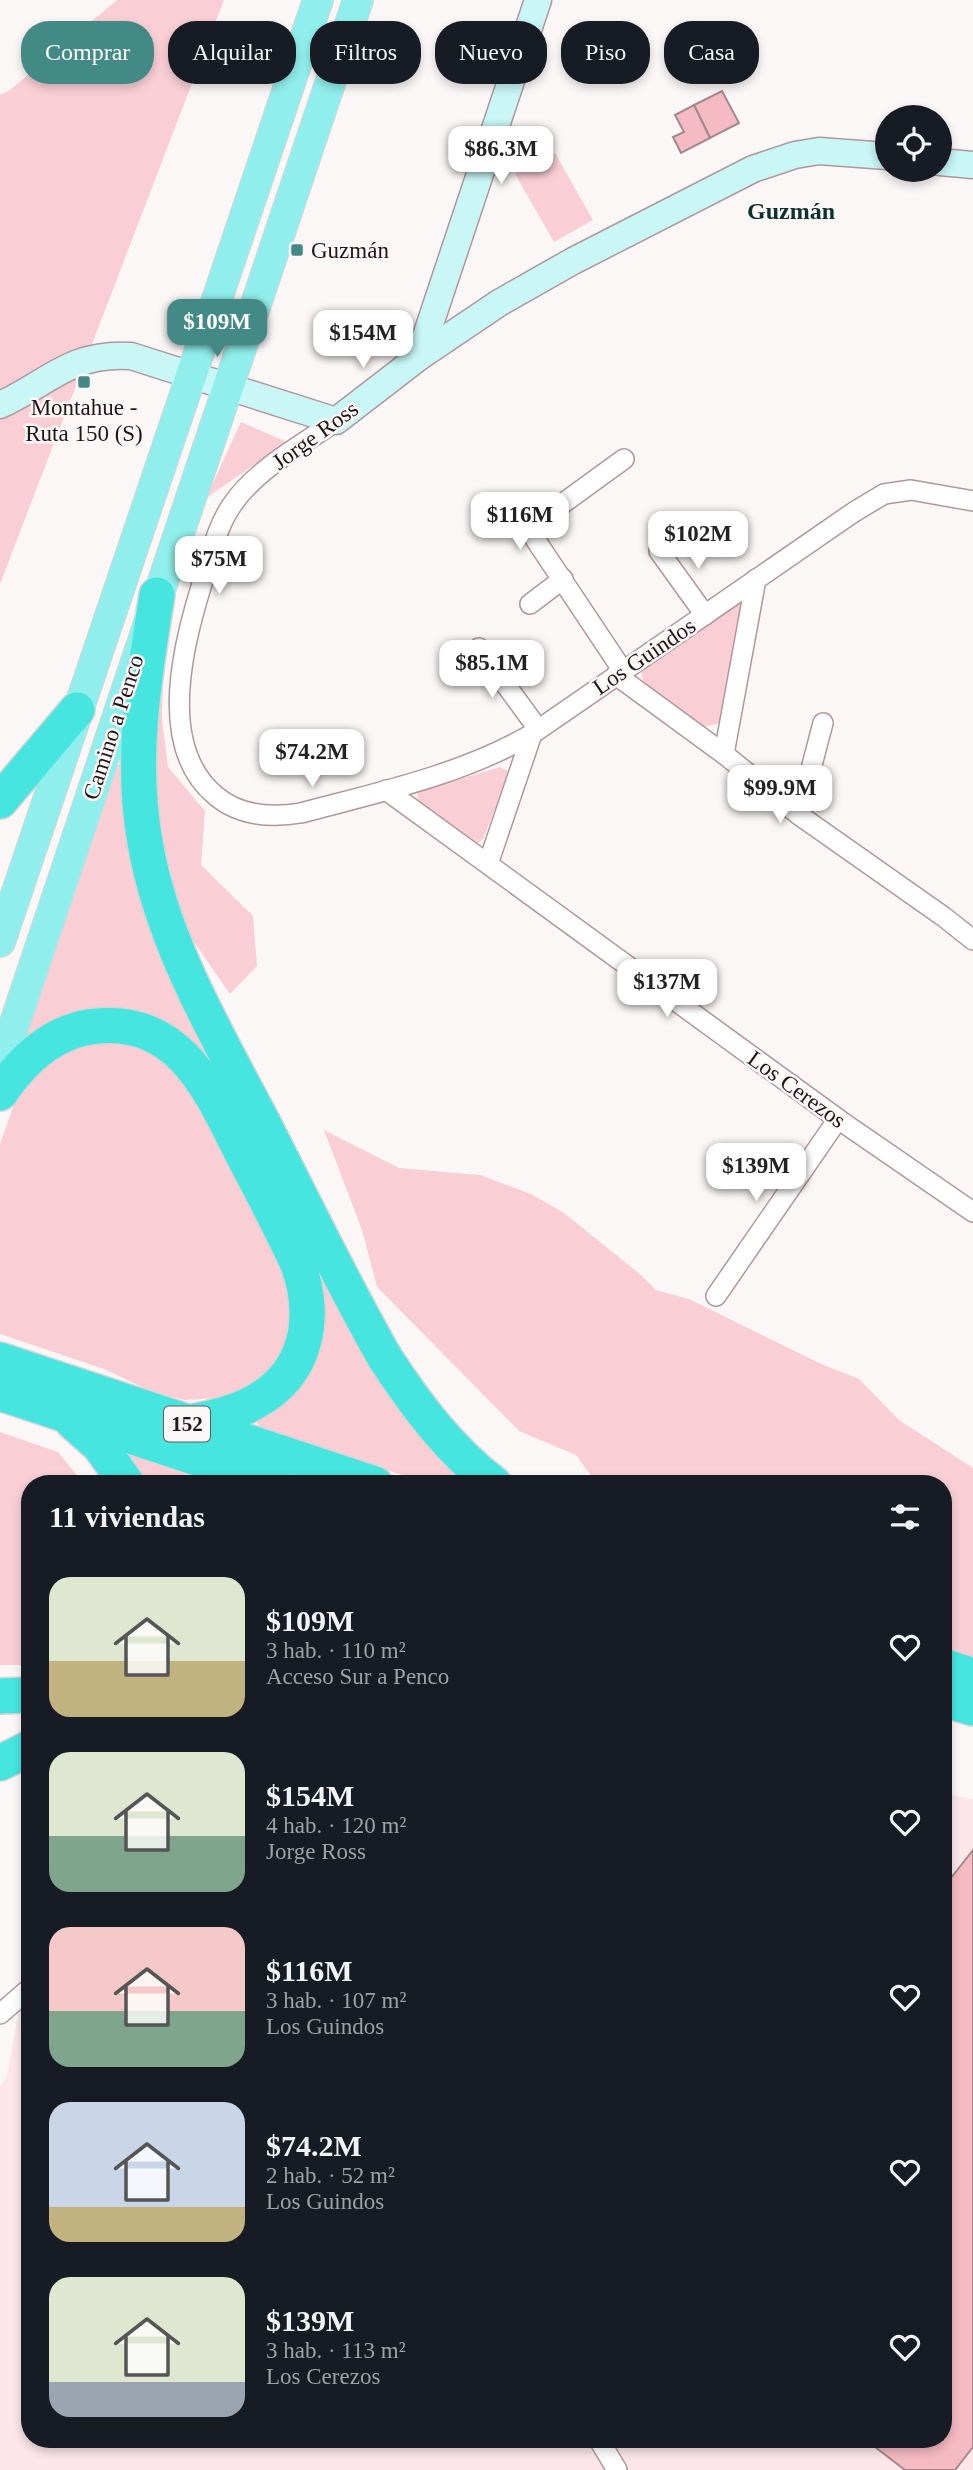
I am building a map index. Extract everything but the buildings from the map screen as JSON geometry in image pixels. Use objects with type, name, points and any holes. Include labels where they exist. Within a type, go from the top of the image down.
[{"type":"highway","points":[[157,595],[142,697],[138,768],[144,840],[161,911],[197,996],[385,1358],[439,1432],[484,1475]]},
{"type":"highway","points":[[0,801],[77,710]]},
{"type":"highway","points":[[0,1093],[31,1056],[48,1042],[78,1029],[108,1025],[136,1028],[164,1040],[184,1057],[209,1090],[298,1264],[306,1293],[308,1325],[292,1369],[275,1389],[251,1405],[187,1423]]},
{"type":"highway","name":"152","points":[[0,1360],[347,1475]]},
{"type":"highway","name":"152","points":[[0,1393],[249,1475]]},
{"type":"highway","points":[[62,1413],[100,1446],[121,1475]]},
{"type":"highway","points":[[952,1669],[973,1676]]},
{"type":"highway","points":[[0,1696],[21,1695]]},
{"type":"highway","points":[[952,1702],[973,1708]]},
{"type":"highway","points":[[0,1763],[21,1752]]},
{"type":"main road","name":"Camino a Penco","points":[[0,942],[318,0]]},
{"type":"main road","name":"Camino a Penco","points":[[0,1067],[358,0]]},
{"type":"main road","points":[[419,357],[538,0]]},
{"type":"main road","name":"Jorge Ross","points":[[336,421],[419,357],[536,281],[753,169],[795,155],[819,151],[875,155]]},
{"type":"main road","points":[[952,163],[973,165]]},
{"type":"main road","points":[[0,405],[65,368],[96,356],[131,356],[336,421]]},
{"type":"street","name":"Jorge Ross","points":[[235,808],[223,802],[201,781],[187,753],[183,738],[180,696],[190,625],[216,539],[232,505],[255,479],[336,421]]},
{"type":"street","points":[[624,459],[540,520],[535,538],[620,673],[799,816],[973,940]]},
{"type":"street","name":"Los Guindos","points":[[235,808],[262,815],[289,815],[464,767],[502,752],[884,494],[911,490],[973,500]]},
{"type":"street","points":[[659,551],[705,615]]},
{"type":"street","points":[[530,604],[563,579]]},
{"type":"street","points":[[724,754],[756,579]]},
{"type":"street","points":[[479,648],[535,732],[488,864]]},
{"type":"street","points":[[799,816],[823,723]]},
{"type":"street","name":"Los Cerezos","points":[[386,790],[838,1119],[973,1212]]},
{"type":"street","points":[[716,1296],[838,1119]]},
{"type":"street","points":[[0,2014],[21,1996]]},
{"type":"street","points":[[604,2448],[617,2470]]},
{"type":"shaded area","points":[[117,0],[224,0],[216,21],[168,21],[168,84],[192,84],[0,584],[0,95],[21,81],[21,84],[154,84],[154,21],[92,21]]},
{"type":"shaded area","points":[[555,153],[593,220],[554,242],[515,174]]},
{"type":"shaded area","points":[[241,422],[287,442],[206,498]]},
{"type":"shaded area","points":[[737,603],[744,606],[722,723],[703,727],[643,682],[641,668]]},
{"type":"shaded area","points":[[163,666],[162,720],[168,767],[205,811],[201,865],[253,916],[257,966],[230,994],[185,929],[151,793],[150,730]]},
{"type":"shaded area","points":[[118,765],[121,765],[129,853],[142,908],[173,984],[223,1081],[179,1032],[23,1046]]},
{"type":"shaded area","points":[[500,767],[510,772],[483,839],[475,846],[418,801],[417,792]]},
{"type":"shaded area","points":[[120,1035],[180,1067],[282,1266],[294,1312],[282,1359],[249,1390],[219,1398],[185,1400],[155,1393],[104,1369],[0,1334],[0,1144],[12,1110],[19,1094],[51,1056]]},
{"type":"shaded area","points":[[324,1130],[399,1168],[480,1175],[531,1194],[564,1213],[656,1290],[689,1299],[819,1363],[859,1379],[899,1420],[973,1468],[973,1657],[952,1650],[952,1475],[590,1475],[576,1455],[519,1431],[377,1287],[362,1230]]},
{"type":"shaded area","points":[[320,1275],[355,1339],[467,1475],[402,1475],[261,1428],[257,1423],[315,1278]]},
{"type":"shaded area","points":[[0,1432],[58,1452],[77,1475],[21,1475],[21,1665],[0,1665]]},
{"type":"shaded area","points":[[130,1455],[187,1475],[140,1475],[127,1461]]},
{"type":"shaded area","points":[[952,1796],[973,1799],[973,2470],[0,2470],[0,2086],[7,2076],[21,1999],[21,2448],[952,2448]]},
{"type":"place","name":"Guzmán","points":[[297,250]]},
{"type":"place","name":"Montahue - Ruta 150 (S)","points":[[84,382]]},
{"type":"district","name":"Guzmán","points":[[791,211]]}]
